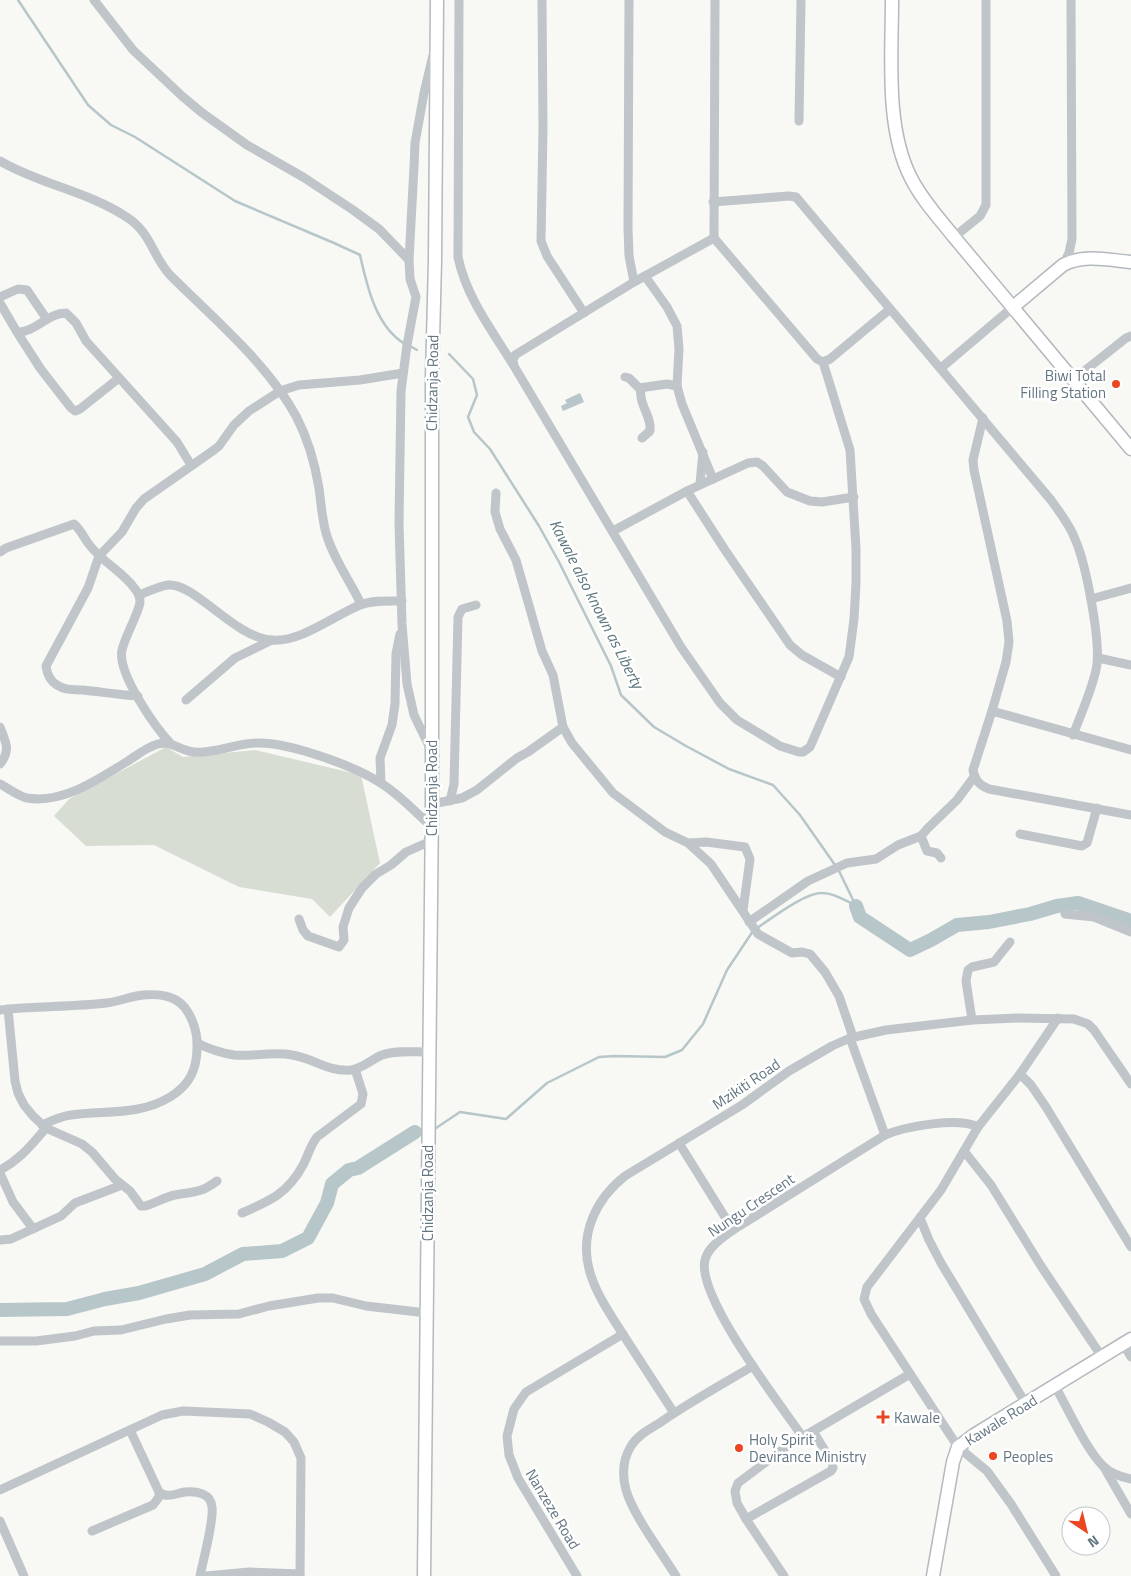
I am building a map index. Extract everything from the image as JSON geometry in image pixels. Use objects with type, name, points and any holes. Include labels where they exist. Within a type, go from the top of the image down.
[{"type":"street","points":[[94,0],[127,43],[195,107],[246,145],[302,177],[353,210],[378,229],[409,260]]},
{"type":"street","name":"Chidzanja Road","points":[[424,1576],[432,804],[432,386],[437,0]]},
{"type":"street","points":[[459,0],[458,257],[463,277],[471,294],[681,647],[715,697],[731,716],[780,746],[799,752],[808,750],[841,677],[849,657],[854,620],[856,549],[850,450],[823,362]]},
{"type":"street","points":[[542,0],[543,130],[541,241],[547,256],[584,314]]},
{"type":"street","points":[[629,0],[628,228],[634,282]]},
{"type":"street","points":[[715,0],[714,238],[817,360],[823,362],[830,359],[890,308]]},
{"type":"street","points":[[799,121],[801,0]]},
{"type":"street","points":[[892,0],[894,124],[905,166],[918,190],[954,237],[1131,449]]},
{"type":"street","points":[[954,237],[980,216],[984,211],[986,198],[986,0]]},
{"type":"street","points":[[1063,265],[1069,253],[1072,239],[1070,0]]},
{"type":"street","points":[[432,750],[420,729],[410,700],[407,684],[402,624],[399,524],[401,392],[416,297],[410,279],[409,260],[415,143],[424,93],[437,40]]},
{"type":"street","points":[[0,161],[27,176],[99,201],[135,223],[153,246],[168,272],[237,341],[280,391],[296,417],[313,462],[328,540],[361,604]]},
{"type":"street","points":[[713,202],[796,197],[1052,500],[1069,526],[1080,552],[1091,599],[1098,658],[1096,670],[1073,735]]},
{"type":"street","points":[[514,366],[513,360],[515,355],[634,282],[714,238]]},
{"type":"street","points":[[941,368],[1063,265],[1084,258],[1131,262]]},
{"type":"street","points":[[645,276],[667,307],[677,326],[679,349],[677,386],[682,404],[713,479]]},
{"type":"street","points":[[0,297],[18,288],[27,290],[46,318]]},
{"type":"street","points":[[0,303],[40,368],[75,411],[80,410],[119,378]]},
{"type":"street","points":[[17,332],[24,332],[58,313],[66,313],[76,323],[86,342],[177,442],[191,465]]},
{"type":"street","points":[[1073,380],[1131,336]]},
{"type":"street","points":[[138,696],[68,690],[55,684],[47,676],[46,666],[88,588],[99,556],[122,532],[136,508],[144,499],[219,446],[234,425],[249,411],[280,391],[299,384],[360,380],[403,373]]},
{"type":"street","points":[[625,376],[641,388],[667,384],[677,386]]},
{"type":"street","points":[[641,388],[642,403],[651,424],[650,432],[642,438]]},
{"type":"street","points":[[983,418],[973,460],[974,470],[1007,620],[1009,642],[1006,662],[973,770],[974,777],[977,782],[989,788],[1131,815]]},
{"type":"street","points":[[700,484],[703,452]]},
{"type":"street","points":[[613,531],[700,484],[748,463],[756,462],[763,466],[787,492],[810,502],[854,497]]},
{"type":"street","points":[[687,491],[790,645],[802,656],[841,677]]},
{"type":"street","points":[[496,493],[494,512],[500,529],[516,560],[542,651],[552,668],[563,727],[581,756],[613,793],[665,832],[688,843],[711,864],[758,934],[792,952],[806,952],[810,954],[825,972],[839,996],[885,1135]]},
{"type":"street","points":[[0,552],[6,548],[74,524],[99,556],[128,580],[139,595],[140,603],[122,650],[121,659],[126,675],[152,721],[171,744]]},
{"type":"street","points":[[139,595],[168,585],[179,586],[190,590],[248,634],[272,640]]},
{"type":"street","points":[[1091,599],[1131,588]]},
{"type":"street","points":[[186,700],[235,658],[272,640],[286,638],[315,629],[361,604],[378,601],[402,601]]},
{"type":"street","points":[[450,801],[454,784],[458,618],[462,609],[476,605]]},
{"type":"street","points":[[381,783],[380,758],[392,725],[395,704],[396,654],[402,624]]},
{"type":"street","points":[[1098,658],[1131,665]]},
{"type":"street","points":[[992,711],[1131,750]]},
{"type":"street","points":[[0,727],[7,747],[6,756],[0,764]]},
{"type":"street","points":[[432,804],[462,798],[477,790],[517,758],[563,727]]},
{"type":"street","points":[[0,784],[28,798],[53,797],[71,793],[101,778],[160,743],[171,744],[193,752],[212,751],[255,742],[273,743],[288,746],[366,774],[381,783],[431,826]]},
{"type":"street","points":[[751,924],[803,884],[847,863],[876,859],[898,845],[921,836],[957,800],[974,777]]},
{"type":"street","points":[[1020,834],[1082,846],[1086,843],[1096,808]]},
{"type":"street","points":[[921,836],[927,851],[937,853],[941,858]]},
{"type":"street","points":[[299,919],[303,930],[308,936],[339,947],[344,940],[343,927],[349,908],[362,888],[376,874],[390,866],[406,852],[431,841]]},
{"type":"street","points":[[688,843],[706,842],[746,847],[750,859],[743,911]]},
{"type":"street","points":[[1065,914],[1094,917],[1131,932]]},
{"type":"street","points":[[972,1020],[966,981],[968,970],[972,967],[994,962],[1010,942]]},
{"type":"street","points":[[35,1228],[31,1226],[14,1202],[0,1171],[28,1149],[44,1127],[70,1115],[136,1111],[160,1103],[185,1086],[192,1077],[197,1061],[197,1043],[194,1028],[184,1006],[166,996],[143,995],[107,1003],[4,1009],[15,1081],[18,1093],[24,1104],[44,1127],[87,1148],[141,1206],[174,1195],[193,1193],[207,1188],[217,1181]]},
{"type":"street","points":[[1056,1576],[1011,1504],[987,1471],[958,1447],[871,1314],[864,1299],[867,1287],[941,1190],[978,1127],[1020,1074],[1058,1018]]},
{"type":"street","name":"Mzikiti Road","points":[[674,1413],[623,1334],[592,1280],[586,1258],[588,1229],[596,1209],[615,1184],[742,1104],[789,1071],[832,1046],[852,1037],[886,1030],[972,1020],[1074,1018],[1088,1024],[1104,1043],[1131,1084]]},
{"type":"street","points":[[197,1043],[215,1051],[235,1055],[288,1054],[308,1058],[326,1068],[338,1071],[354,1070],[384,1055],[396,1052],[428,1052]]},
{"type":"street","points":[[242,1213],[269,1202],[289,1187],[317,1137],[361,1104],[363,1094],[354,1070]]},
{"type":"street","points":[[1020,1074],[1046,1107],[1131,1247]]},
{"type":"street","name":"Nungu Crescent","points":[[802,1436],[735,1340],[721,1314],[704,1272],[706,1254],[712,1246],[733,1230],[885,1135],[903,1129],[953,1122],[971,1124],[978,1127]]},
{"type":"street","points":[[679,1143],[733,1230]]},
{"type":"street","points":[[964,1150],[991,1185],[1041,1266],[1102,1357]]},
{"type":"street","points":[[0,1240],[11,1239],[61,1216],[75,1203],[122,1185]]},
{"type":"street","points":[[920,1218],[941,1264],[1026,1404]]},
{"type":"street","points":[[0,1341],[36,1341],[75,1336],[94,1331],[121,1330],[147,1322],[190,1315],[239,1314],[269,1306],[318,1298],[333,1298],[366,1306],[427,1313]]},
{"type":"street","name":"Nanzeze Road","points":[[577,1576],[518,1478],[510,1455],[507,1436],[514,1410],[526,1392],[623,1334]]},
{"type":"street","points":[[1127,1342],[1131,1357]]},
{"type":"street","name":"Kawale Road","points":[[933,1576],[953,1462],[958,1447],[974,1435],[1127,1342]]},
{"type":"street","points":[[676,1576],[626,1492],[624,1475],[628,1451],[636,1439],[674,1413],[753,1366]]},
{"type":"street","points":[[784,1576],[737,1503],[736,1491],[738,1483],[794,1441],[910,1374]]},
{"type":"street","points":[[1056,1386],[1090,1449],[1104,1467],[1131,1514]]},
{"type":"street","points":[[0,1490],[162,1415],[183,1411],[250,1414],[285,1432],[294,1442],[301,1458],[300,1575],[249,1572],[206,1576]]},
{"type":"street","points":[[130,1430],[162,1495],[199,1492],[206,1496],[210,1502],[212,1508],[210,1526],[200,1576]]},
{"type":"street","points":[[746,1519],[831,1471],[833,1468],[832,1462],[813,1431]]},
{"type":"street","points":[[1104,1467],[1113,1473],[1131,1479]]},
{"type":"street","points":[[92,1532],[153,1505],[157,1502],[159,1492]]},
{"type":"street","points":[[0,1521],[24,1576]]},
{"type":"shaded area","points":[[580,393],[584,402],[563,411],[561,406],[567,403],[565,400]]},
{"type":"shaded area","points":[[166,747],[183,757],[255,750],[361,775],[380,863],[330,917],[312,899],[239,887],[154,845],[86,846],[54,816],[69,799]]},
{"type":"waterway","name":"Kawale also known as Liberty","points":[[18,0],[88,105],[111,125],[135,137],[235,201],[360,255],[374,305],[380,317],[395,337],[405,344]]},
{"type":"waterway","name":"Kawale also known as Liberty","points":[[410,346],[417,350]]},
{"type":"waterway","name":"Kawale also known as Liberty","points":[[449,354],[473,379],[477,395],[468,417],[474,432],[490,449],[539,526],[611,666],[621,695],[654,727],[686,746],[729,769],[773,785],[800,815],[835,865]]},
{"type":"waterway","name":"Kawale also known as Liberty","points":[[838,869],[856,906]]},
{"type":"waterway","points":[[757,928],[789,906],[815,894],[831,894],[855,905]]},
{"type":"waterway","name":"Kawale also known as Liberty","points":[[856,906],[860,917],[910,950],[957,925],[989,922],[1078,903],[1131,921]]},
{"type":"waterway","points":[[436,1128],[460,1112],[506,1119],[547,1083],[599,1057],[665,1057],[682,1050],[703,1024],[727,970],[753,931]]},
{"type":"waterway","points":[[0,1310],[67,1309],[105,1299],[139,1293],[205,1274],[243,1254],[282,1251],[308,1238],[327,1203],[332,1184],[349,1170],[358,1168],[415,1132]]},
{"type":"place","name":"Biwi Total Filling Station","points":[[1116,384]]},
{"type":"place","name":"Kawale","points":[[883,1417]]},
{"type":"place","name":"Holy Spirit Devirance Ministry","points":[[739,1448]]},
{"type":"place","name":"Peoples","points":[[993,1456]]}]
